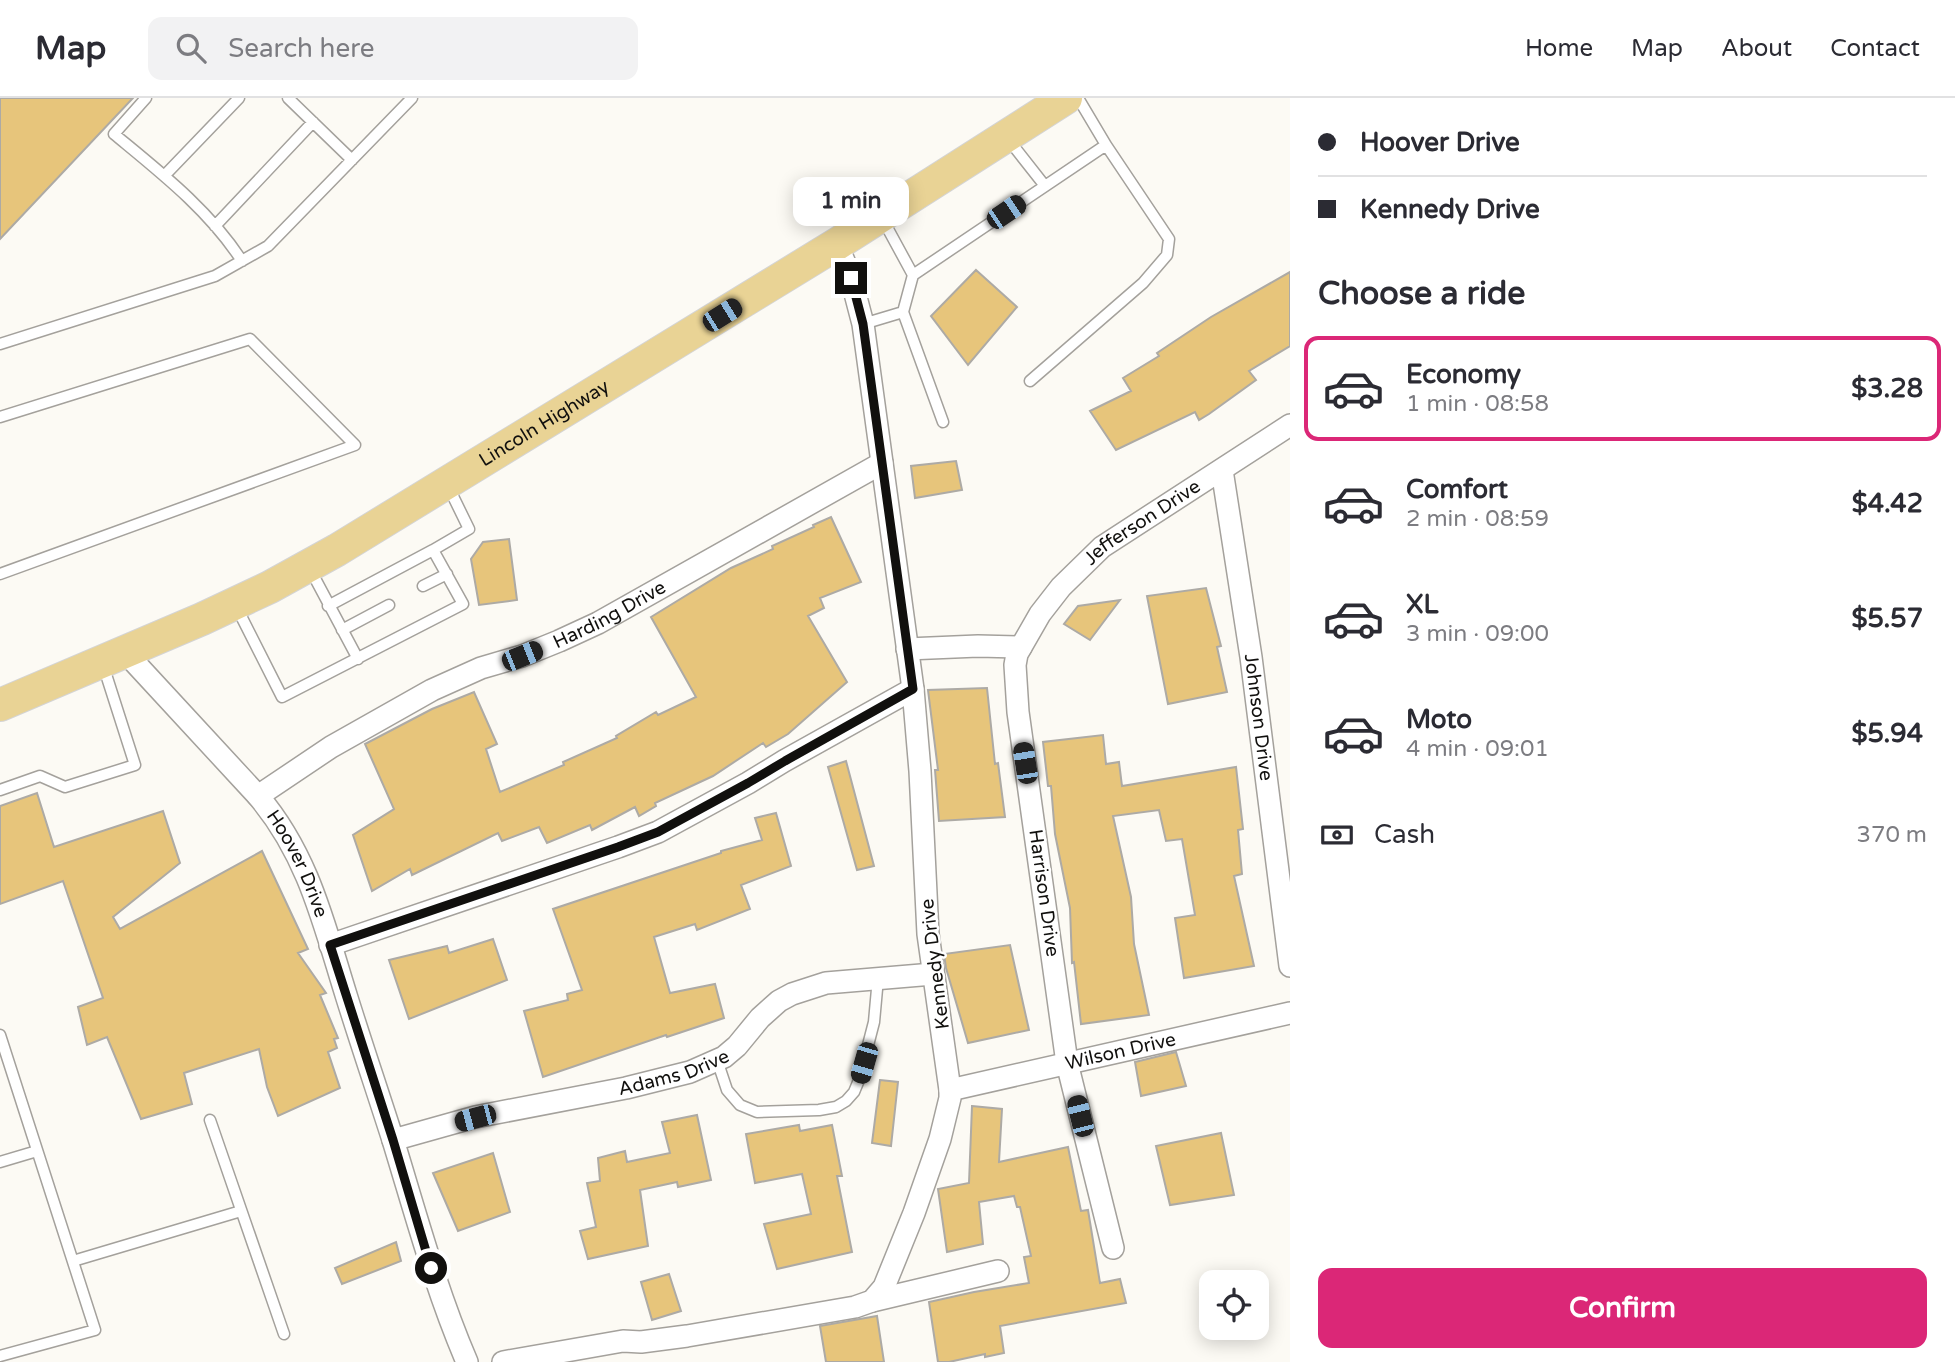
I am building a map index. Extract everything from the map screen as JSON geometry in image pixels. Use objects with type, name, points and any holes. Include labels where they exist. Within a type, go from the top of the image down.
[{"type":"main road","name":"Lincoln Highway","points":[[0,705],[235,603],[308,566],[447,484],[837,244],[1066,98]]},
{"type":"street","name":"Kennedy Drive","points":[[837,244],[851,278],[863,324],[913,689],[928,934],[950,1090],[940,1139],[914,1213],[884,1287],[872,1301]]},
{"type":"street","name":"Jefferson Drive","points":[[1021,647],[1040,614],[1061,587],[1102,547],[1290,425]]},
{"type":"street","name":"Harding Drive","points":[[258,796],[349,735],[432,690],[481,668],[522,656],[598,623],[882,463]]},
{"type":"street","name":"Johnson Drive","points":[[1223,470],[1251,657],[1290,966]]},
{"type":"street","points":[[907,649],[1021,647]]},
{"type":"street","name":"Harrison Drive","points":[[1021,647],[1015,665],[1018,712],[1067,1063],[1113,1248]]},
{"type":"street","name":"Hoover Drive","points":[[114,657],[258,796],[294,847],[312,888],[393,1140],[424,1248],[467,1362]]},
{"type":"street","points":[[330,945],[658,832],[913,689]]},
{"type":"street","name":"Adams Drive","points":[[393,1140],[475,1118],[690,1072],[717,1060],[737,1046],[760,1018],[779,1001],[826,983],[933,974]]},
{"type":"street","name":"Wilson Drive","points":[[950,1090],[1290,1013]]},
{"type":"street","points":[[503,1362],[623,1341],[641,1342],[700,1334],[855,1307],[998,1271]]},
{"type":"lane","points":[[146,98],[114,134],[165,175],[226,237],[242,261]]},
{"type":"lane","points":[[165,175],[239,98]]},
{"type":"lane","points":[[288,98],[352,160]]},
{"type":"lane","points":[[0,344],[215,276],[268,246],[412,98]]},
{"type":"lane","points":[[1030,381],[1143,284],[1167,255],[1168,239],[1078,98]]},
{"type":"lane","points":[[215,226],[313,122]]},
{"type":"lane","points":[[1006,136],[1045,186]]},
{"type":"lane","points":[[943,422],[903,312],[913,275],[1106,145]]},
{"type":"lane","points":[[881,216],[913,275]]},
{"type":"lane","points":[[863,324],[903,312]]},
{"type":"lane","points":[[0,415],[250,339],[355,445],[0,574]]},
{"type":"lane","points":[[328,606],[470,529],[447,484]]},
{"type":"lane","points":[[235,603],[282,697],[463,604],[433,550]]},
{"type":"lane","points":[[308,566],[358,659]]},
{"type":"lane","points":[[423,586],[447,574]]},
{"type":"lane","points":[[342,630],[390,605]]},
{"type":"lane","points":[[0,790],[40,776],[65,787],[135,765],[114,657]]},
{"type":"lane","points":[[717,1060],[727,1090],[740,1105],[757,1112],[836,1107],[846,1101],[859,1080],[874,1022],[878,978]]},
{"type":"lane","points":[[0,1035],[95,1330],[0,1356]]},
{"type":"lane","points":[[210,1120],[284,1334]]},
{"type":"lane","points":[[0,1162],[37,1151]]},
{"type":"lane","points":[[73,1262],[241,1211]]},
{"type":"building","points":[[0,98],[133,98],[0,239]]},
{"type":"building","points":[[976,270],[1017,307],[968,365],[931,316]]},
{"type":"building","points":[[1290,272],[1290,346],[1249,371],[1256,380],[1199,420],[1195,412],[1116,450],[1090,411],[1131,391],[1123,378],[1159,356],[1157,353],[1211,317]]},
{"type":"building","points":[[956,461],[962,490],[915,498],[911,466]]},
{"type":"building","points":[[831,517],[861,582],[820,598],[824,608],[808,616],[847,682],[788,734],[766,747],[763,743],[713,776],[655,803],[656,806],[639,816],[635,807],[592,830],[590,825],[547,843],[539,827],[502,841],[498,833],[412,875],[410,869],[372,891],[353,835],[394,809],[365,744],[432,709],[474,692],[497,744],[486,749],[500,792],[564,765],[563,762],[617,738],[616,736],[656,712],[658,715],[696,697],[651,617],[731,568],[773,549],[772,546]]},
{"type":"building","points":[[509,539],[517,600],[479,605],[471,559],[483,542]]},
{"type":"building","points":[[1206,588],[1221,646],[1217,647],[1227,692],[1168,704],[1147,596]]},
{"type":"building","points":[[1120,600],[1090,640],[1064,624],[1078,606]]},
{"type":"building","points":[[987,688],[995,764],[998,763],[1005,817],[939,821],[935,770],[938,770],[928,690]]},
{"type":"building","points":[[1103,735],[1106,764],[1119,762],[1122,786],[1236,767],[1243,829],[1238,830],[1242,874],[1234,876],[1254,966],[1184,978],[1175,918],[1195,915],[1182,839],[1166,841],[1159,810],[1113,816],[1131,897],[1134,944],[1149,1015],[1081,1024],[1074,962],[1072,963],[1070,908],[1055,834],[1051,786],[1048,786],[1043,742]]},
{"type":"building","points":[[846,761],[874,866],[857,870],[828,767]]},
{"type":"building","points":[[37,793],[54,847],[163,811],[180,863],[113,917],[120,929],[262,851],[308,949],[298,953],[326,993],[320,995],[338,1038],[334,1039],[337,1048],[328,1052],[340,1088],[278,1116],[267,1087],[259,1049],[184,1073],[192,1104],[141,1119],[107,1037],[87,1045],[78,1007],[103,998],[63,881],[0,904],[0,806]]},
{"type":"building","points":[[776,813],[791,866],[741,885],[750,909],[697,930],[695,924],[654,937],[670,993],[715,984],[724,1018],[543,1077],[524,1011],[568,1000],[567,994],[582,990],[553,909],[721,851],[762,840],[755,818]]},
{"type":"building","points":[[493,939],[507,980],[409,1019],[389,960],[447,946],[449,953]]},
{"type":"building","points":[[1010,945],[1029,1030],[968,1043],[944,954]]},
{"type":"building","points":[[1176,1052],[1186,1086],[1141,1096],[1135,1062]]},
{"type":"building","points":[[880,1080],[898,1082],[891,1146],[872,1143]]},
{"type":"building","points":[[972,1106],[1002,1109],[999,1162],[1068,1147],[1081,1211],[1088,1210],[1100,1283],[1120,1279],[1126,1303],[1000,1326],[1004,1353],[938,1362],[929,1302],[1029,1283],[1024,1257],[1031,1256],[1020,1207],[1017,1207],[1014,1196],[979,1202],[983,1244],[947,1252],[938,1189],[969,1183]]},
{"type":"building","points":[[697,1115],[711,1180],[678,1187],[677,1182],[640,1190],[648,1246],[588,1259],[580,1231],[596,1227],[587,1183],[600,1181],[598,1158],[625,1151],[627,1162],[670,1153],[662,1122]]},
{"type":"building","points":[[799,1125],[800,1131],[832,1125],[842,1176],[837,1176],[852,1252],[777,1269],[764,1224],[811,1214],[802,1174],[755,1183],[746,1134]]},
{"type":"building","points":[[1221,1133],[1234,1195],[1170,1205],[1156,1146]]},
{"type":"building","points":[[493,1153],[510,1212],[458,1231],[433,1173]]},
{"type":"building","points":[[396,1242],[401,1261],[342,1284],[335,1268]]},
{"type":"building","points":[[669,1274],[681,1311],[652,1320],[641,1282]]},
{"type":"building","points":[[877,1316],[884,1362],[826,1362],[820,1326]]},
{"type":"route","points":[[431,1268],[330,945],[658,832],[913,689],[863,324],[851,278]]}]
